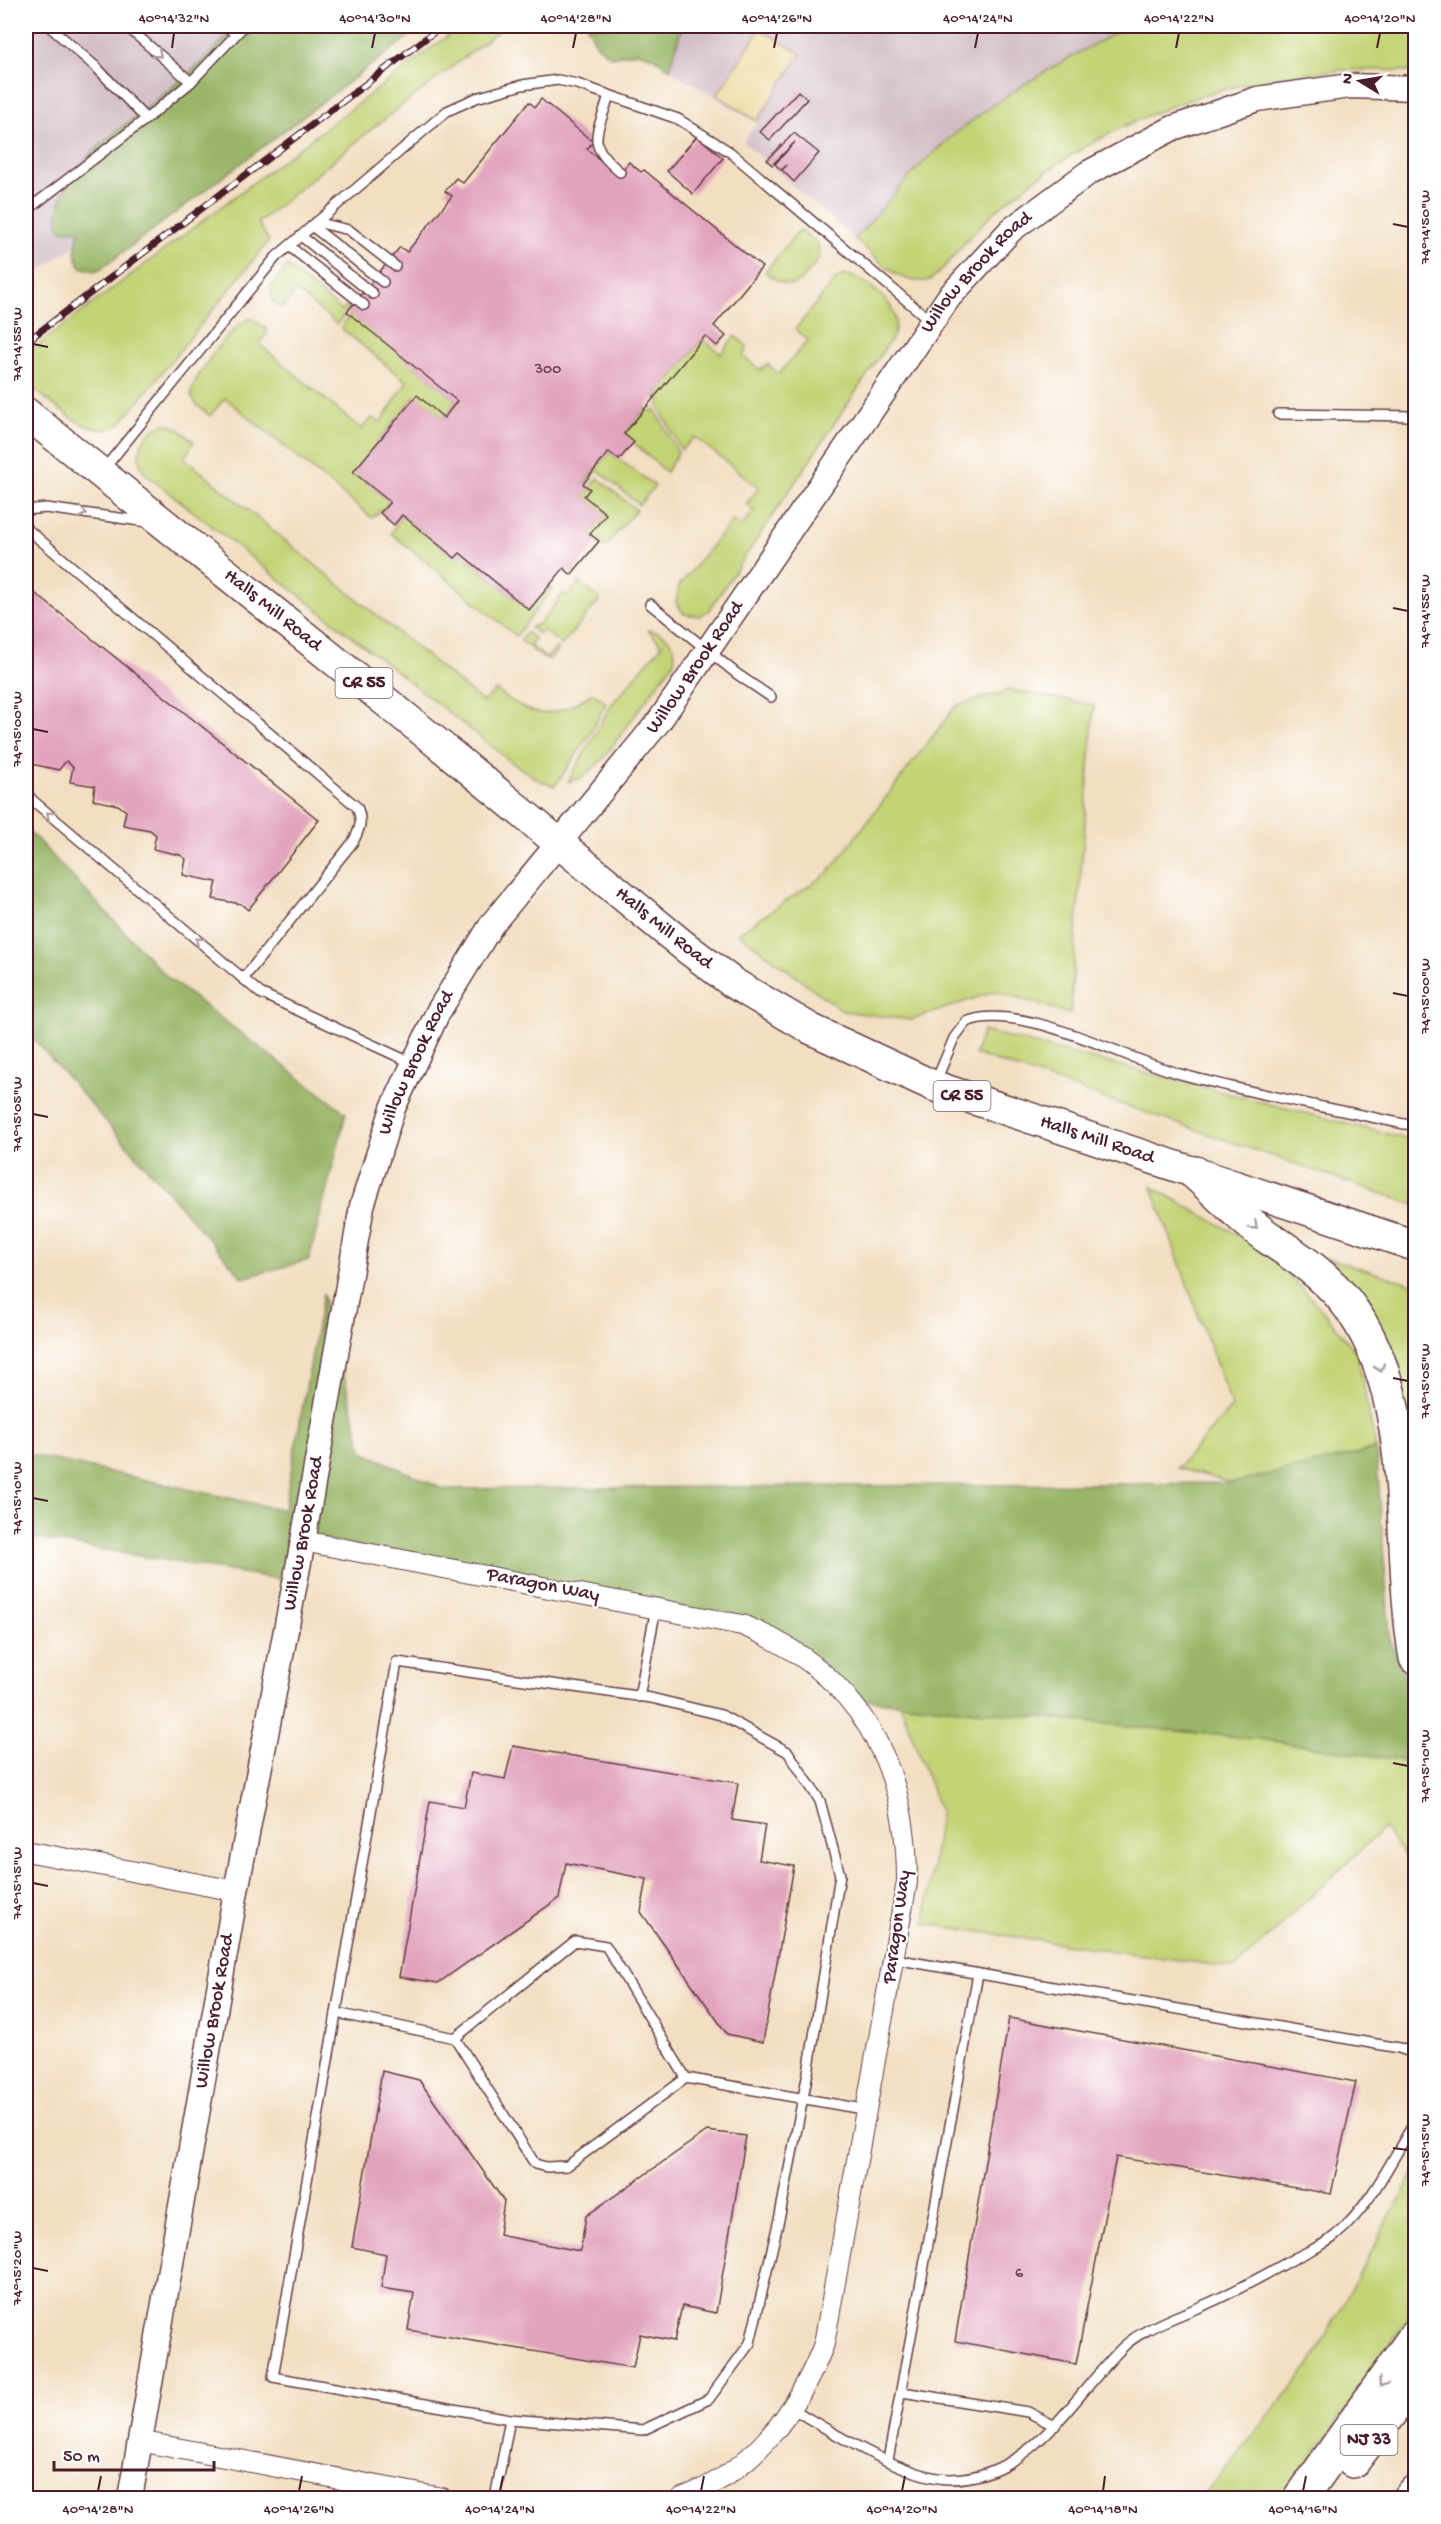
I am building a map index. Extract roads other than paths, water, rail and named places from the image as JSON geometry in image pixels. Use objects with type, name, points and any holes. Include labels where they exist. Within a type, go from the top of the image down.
[{"type":"highway","points":[[1195,1173],[1265,1235],[1311,1266],[1343,1298],[1372,1346],[1394,1421],[1416,1658]]},
{"type":"highway","points":[[1301,2499],[1416,2335]]},
{"type":"highway","name":"NJ 33","points":[[1321,2499],[1416,2379]]},
{"type":"highway","points":[[1410,2499],[1416,2492]]},
{"type":"main road","name":"Halls Mill Road","points":[[26,413],[560,843],[684,946],[756,998],[811,1029],[934,1086],[1416,1246]]},
{"type":"street","name":"Willow Brook Road","points":[[130,2499],[236,1891],[303,1541],[362,1206],[380,1145],[412,1063],[438,1012],[492,924],[660,720],[949,297],[1011,230],[1088,173],[1173,128],[1257,99],[1350,86],[1416,88]]},
{"type":"street","name":"Paragon Way","points":[[303,1541],[742,1625],[780,1642],[815,1666],[859,1713],[889,1766],[904,1817],[907,1881],[827,2334],[810,2380],[793,2409],[760,2448],[743,2463],[711,2484],[682,2499]]},
{"type":"street","points":[[26,1851],[236,1891]]},
{"type":"street","points":[[139,2441],[442,2499]]},
{"type":"lane","points":[[50,26],[97,68],[146,119]]},
{"type":"lane","points":[[126,26],[191,82]]},
{"type":"lane","points":[[226,26],[236,34]]},
{"type":"lane","points":[[26,211],[191,82],[244,26]]},
{"type":"lane","points":[[100,474],[276,257],[440,117],[465,103],[522,85],[549,81],[577,84],[662,113],[713,139],[932,321]]},
{"type":"lane","points":[[609,94],[597,137],[597,147],[599,154],[620,172]]},
{"type":"lane","points":[[314,224],[349,230],[395,266]]},
{"type":"lane","points":[[314,224],[382,282]]},
{"type":"lane","points":[[301,236],[373,294]]},
{"type":"lane","points":[[289,246],[364,305]]},
{"type":"lane","points":[[1278,414],[1416,416]]},
{"type":"lane","points":[[26,510],[46,508],[166,525]]},
{"type":"lane","points":[[26,528],[357,807],[361,823],[353,842],[243,979]]},
{"type":"lane","points":[[650,604],[771,697]]},
{"type":"lane","points":[[26,791],[31,799],[260,993],[412,1063]]},
{"type":"lane","points":[[934,1086],[954,1038],[966,1022],[988,1016],[1006,1017],[1048,1028],[1179,1074],[1416,1125]]},
{"type":"lane","points":[[639,1697],[657,1608]]},
{"type":"lane","points":[[397,1662],[639,1697],[721,1715],[788,1752],[820,1801],[840,1875],[803,2099],[750,2343],[709,2399],[643,2430],[510,2419],[273,2377],[397,1662]]},
{"type":"lane","points":[[455,2038],[575,1941],[606,1946],[686,2078]]},
{"type":"lane","points":[[895,1959],[1399,2048],[1416,2054]]},
{"type":"lane","points":[[888,2460],[978,1974]]},
{"type":"lane","points":[[336,2013],[455,2038],[535,2164],[546,2167],[567,2166],[686,2078],[868,2110]]},
{"type":"lane","points":[[793,2409],[844,2439],[906,2469],[948,2479],[986,2473],[1029,2451],[1055,2426],[1125,2345],[1170,2319],[1229,2294],[1335,2236],[1362,2209],[1416,2120]]},
{"type":"lane","points":[[902,2392],[1028,2412],[1055,2426]]},
{"type":"lane","points":[[495,2499],[510,2419]]},
{"type":"railway","points":[[26,342],[442,26]]}]
